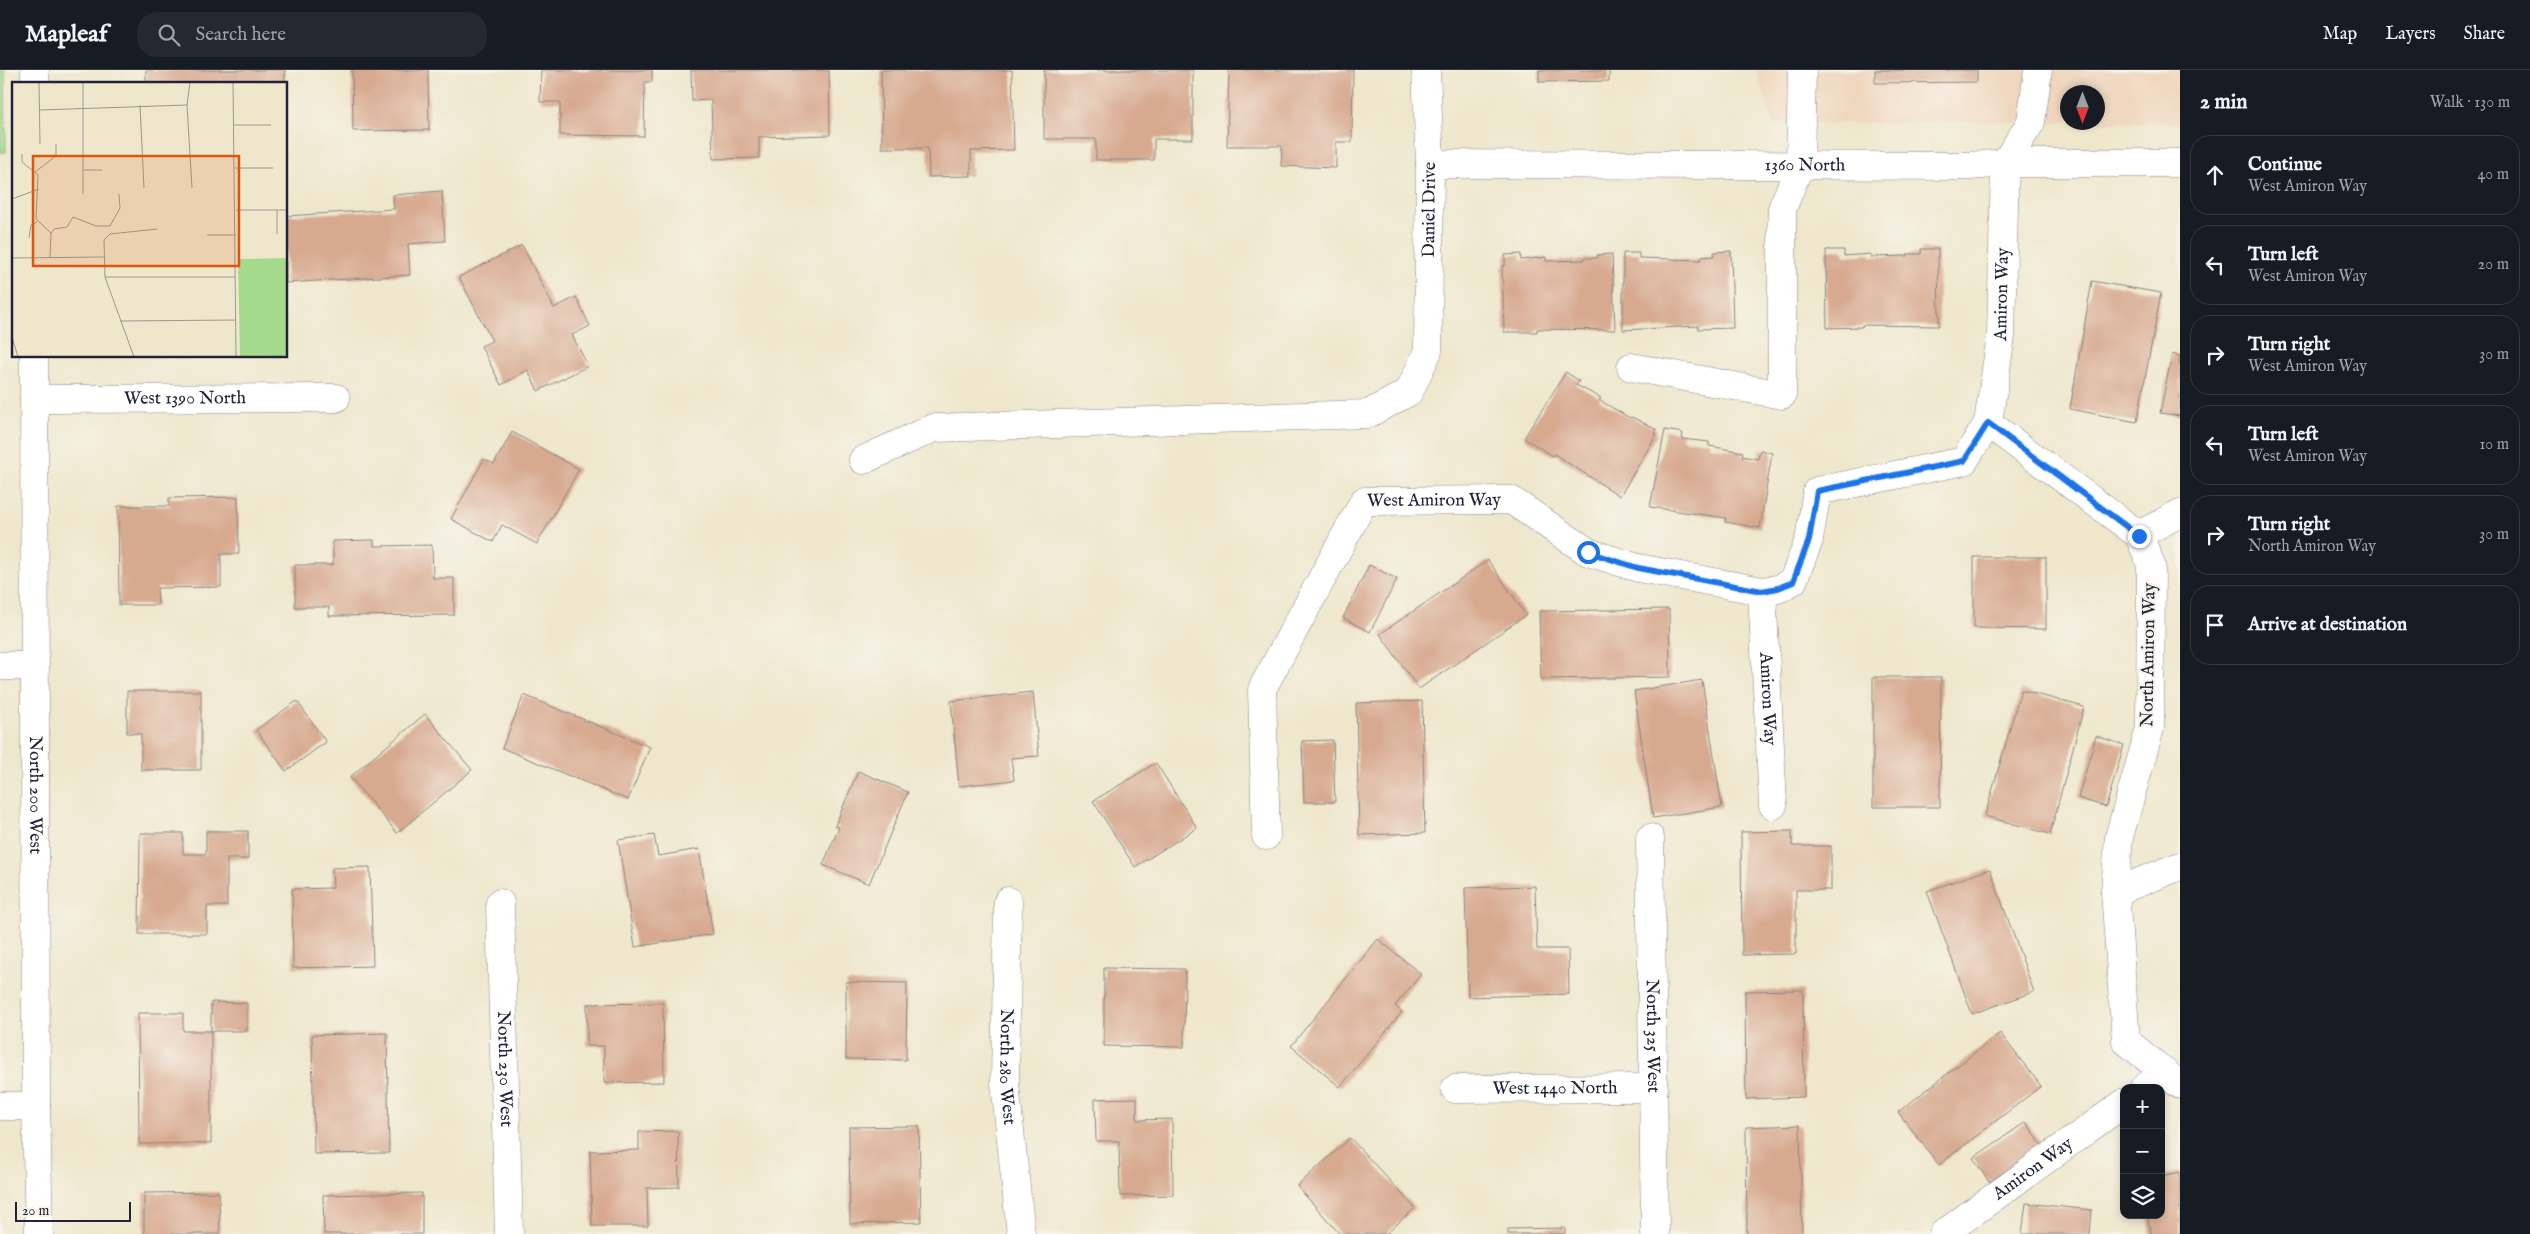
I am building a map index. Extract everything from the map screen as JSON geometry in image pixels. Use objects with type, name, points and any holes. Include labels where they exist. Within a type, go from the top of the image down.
[{"type":"street","name":"Daniel Drive","points":[[863,460],[934,428],[1368,414],[1409,392],[1428,351],[1430,164],[1426,70]]},
{"type":"street","points":[[1631,366],[1782,395],[1782,208],[1800,165],[1802,70]]},
{"type":"street","points":[[2005,163],[2032,122],[2038,70]]},
{"type":"street","name":"1360 North","points":[[1430,164],[1970,166],[2005,163],[2180,163]]},
{"type":"street","name":"Amiron Way","points":[[1988,423],[2001,336],[2005,163]]},
{"type":"street","name":"North 200 West","points":[[34,358],[36,1106],[39,1234]]},
{"type":"street","name":"West 1390 North","points":[[34,399],[336,398]]},
{"type":"street","points":[[1988,423],[2139,536],[2180,513]]},
{"type":"street","name":"West Amiron Way","points":[[1266,836],[1262,689],[1364,500],[1511,500],[1588,552],[1638,568],[1762,591],[1778,588],[1793,582],[1809,540],[1817,491],[1964,461],[1988,423]]},
{"type":"street","name":"North Amiron Way","points":[[2139,536],[2151,565],[2150,728],[2119,837],[2115,892],[2126,1041],[2163,1082]]},
{"type":"street","name":"Amiron Way","points":[[1762,591],[1773,806]]},
{"type":"street","points":[[0,666],[34,666]]},
{"type":"street","name":"North 325 West","points":[[1650,838],[1655,1234]]},
{"type":"street","points":[[2115,892],[2180,866]]},
{"type":"street","name":"North 280 West","points":[[1008,901],[1005,1084],[1021,1234]]},
{"type":"street","name":"North 230 West","points":[[500,903],[509,1234]]},
{"type":"street","name":"West 1440 North","points":[[1455,1089],[1654,1088]]},
{"type":"street","points":[[0,1106],[36,1106]]},
{"type":"street","name":"Amiron Way","points":[[1943,1234],[2120,1106]]},
{"type":"shaded area","points":[[1756,70],[2180,70],[2180,123],[2105,123],[2105,85],[2060,85],[2060,122],[1774,124]]},
{"type":"green space","points":[[0,70],[5,70],[6,152],[0,152]]},
{"type":"building","points":[[146,70],[285,70],[285,82],[146,82]]},
{"type":"building","points":[[352,70],[428,70],[429,130],[353,131]]},
{"type":"building","points":[[541,70],[652,70],[652,82],[645,82],[644,136],[560,135],[560,102],[540,102]]},
{"type":"building","points":[[691,70],[829,70],[830,135],[759,137],[759,158],[713,159],[711,100],[692,101]]},
{"type":"building","points":[[881,70],[1012,70],[1014,150],[971,151],[971,176],[929,177],[928,148],[882,148]]},
{"type":"building","points":[[1044,70],[1193,70],[1193,139],[1154,139],[1154,160],[1096,160],[1096,139],[1044,139]]},
{"type":"building","points":[[1229,70],[1353,70],[1352,142],[1336,142],[1336,168],[1281,166],[1282,146],[1227,146]]},
{"type":"building","points":[[1539,70],[1609,70],[1609,81],[1539,82]]},
{"type":"building","points":[[1875,70],[1977,70],[1977,82],[1875,83]]},
{"type":"building","points":[[442,191],[445,241],[408,244],[410,275],[288,283],[288,216],[394,209],[393,195]]},
{"type":"building","points":[[522,245],[554,308],[576,297],[590,326],[572,335],[588,366],[538,391],[528,370],[501,385],[481,346],[492,341],[459,277]]},
{"type":"building","points":[[1921,249],[1938,249],[1939,326],[1862,325],[1862,327],[1827,328],[1826,250],[1844,250],[1844,256],[1871,254],[1871,257],[1921,254]]},
{"type":"building","points":[[1731,251],[1733,328],[1698,329],[1698,326],[1623,330],[1623,253],[1639,253],[1639,258],[1701,260],[1701,257],[1714,256],[1714,252]]},
{"type":"building","points":[[1521,254],[1521,260],[1546,257],[1546,261],[1584,260],[1584,258],[1597,258],[1597,255],[1612,254],[1615,330],[1537,329],[1537,332],[1504,332],[1502,266],[1505,266],[1505,255]]},
{"type":"building","points":[[2092,281],[2161,293],[2137,422],[2070,409]]},
{"type":"building","points":[[2172,354],[2180,356],[2180,416],[2160,413]]},
{"type":"building","points":[[1566,372],[1579,381],[1576,385],[1601,398],[1599,400],[1630,418],[1632,417],[1657,430],[1655,433],[1657,434],[1620,496],[1554,454],[1553,456],[1524,438]]},
{"type":"building","points":[[1665,430],[1683,433],[1682,439],[1709,442],[1709,446],[1743,452],[1742,456],[1758,459],[1760,450],[1772,453],[1760,528],[1725,522],[1726,518],[1650,507]]},
{"type":"building","points":[[512,432],[579,469],[537,544],[502,525],[493,542],[451,519],[484,459],[494,464]]},
{"type":"building","points":[[238,497],[239,554],[221,554],[221,587],[157,588],[158,605],[119,605],[118,506],[169,506],[169,498]]},
{"type":"building","points":[[374,540],[374,546],[432,545],[433,578],[454,578],[454,615],[329,616],[329,607],[295,607],[295,565],[333,565],[333,541]]},
{"type":"building","points":[[1974,557],[2046,557],[2046,629],[1974,628]]},
{"type":"building","points":[[1488,560],[1526,615],[1419,689],[1380,634]]},
{"type":"building","points":[[1369,565],[1397,579],[1370,632],[1343,618]]},
{"type":"building","points":[[1669,609],[1670,677],[1541,679],[1539,611]]},
{"type":"building","points":[[1873,677],[1941,677],[1940,807],[1873,807]]},
{"type":"building","points":[[1702,680],[1722,807],[1653,818],[1634,691]]},
{"type":"building","points":[[2021,690],[2084,707],[2050,834],[1985,816]]},
{"type":"building","points":[[127,691],[201,691],[201,770],[141,770],[141,734],[127,733]]},
{"type":"building","points":[[1033,692],[1039,756],[1011,758],[1014,780],[959,786],[951,701]]},
{"type":"building","points":[[524,695],[650,747],[628,800],[502,748]]},
{"type":"building","points":[[297,701],[326,742],[286,771],[256,730]]},
{"type":"building","points":[[1422,701],[1425,833],[1359,835],[1356,703]]},
{"type":"building","points":[[425,714],[472,770],[397,833],[350,777]]},
{"type":"building","points":[[2096,736],[2124,745],[2106,807],[2078,798]]},
{"type":"building","points":[[1333,740],[1335,802],[1304,802],[1302,741]]},
{"type":"building","points":[[1156,763],[1197,828],[1135,867],[1093,801]]},
{"type":"building","points":[[858,771],[908,792],[869,884],[823,865],[839,827],[835,826]]},
{"type":"building","points":[[206,831],[248,831],[248,859],[227,859],[227,906],[207,906],[207,934],[139,934],[140,833],[183,833],[183,854],[206,854]]},
{"type":"building","points":[[1792,831],[1792,846],[1831,846],[1831,890],[1796,890],[1796,954],[1742,955],[1741,832]]},
{"type":"building","points":[[654,835],[658,856],[699,849],[713,934],[635,947],[618,840]]},
{"type":"building","points":[[370,867],[373,966],[293,968],[292,889],[333,888],[332,868]]},
{"type":"building","points":[[1990,869],[2034,992],[1972,1014],[1927,891]]},
{"type":"building","points":[[1535,886],[1537,949],[1568,949],[1569,994],[1468,997],[1465,888]]},
{"type":"building","points":[[1378,939],[1421,974],[1395,1006],[1402,1012],[1340,1087],[1291,1046]]},
{"type":"building","points":[[1104,968],[1185,969],[1184,1047],[1104,1046]]},
{"type":"building","points":[[846,982],[907,983],[906,1060],[846,1059]]},
{"type":"building","points":[[1803,990],[1804,1097],[1746,1099],[1745,991]]},
{"type":"building","points":[[211,1002],[247,1003],[247,1031],[211,1031]]},
{"type":"building","points":[[663,1003],[664,1082],[604,1083],[604,1046],[587,1046],[587,1004]]},
{"type":"building","points":[[138,1013],[183,1013],[183,1031],[211,1031],[211,1143],[139,1144]]},
{"type":"building","points":[[387,1033],[389,1153],[314,1154],[312,1035]]},
{"type":"building","points":[[2000,1033],[2041,1086],[1939,1165],[1898,1112]]},
{"type":"building","points":[[1137,1098],[1137,1120],[1172,1119],[1173,1195],[1120,1196],[1119,1141],[1096,1141],[1095,1099]]},
{"type":"building","points":[[2026,1122],[2043,1147],[1989,1182],[1973,1158]]},
{"type":"building","points":[[1800,1125],[1802,1234],[1747,1234],[1746,1127]]},
{"type":"building","points":[[919,1126],[921,1222],[850,1224],[849,1127]]},
{"type":"building","points":[[678,1131],[679,1187],[647,1188],[648,1226],[592,1226],[590,1151],[639,1150],[639,1132]]},
{"type":"building","points":[[1350,1138],[1415,1208],[1386,1234],[1340,1234],[1297,1186]]},
{"type":"building","points":[[2180,1172],[2180,1234],[2151,1234],[2148,1219],[2165,1219],[2165,1175]]},
{"type":"building","points":[[219,1192],[220,1234],[144,1234],[144,1193]]},
{"type":"building","points":[[422,1193],[422,1234],[324,1234],[323,1195]]},
{"type":"building","points":[[2026,1203],[2092,1210],[2090,1234],[2022,1234]]},
{"type":"building","points":[[1565,1228],[1565,1234],[1508,1234],[1508,1229]]},
{"type":"route","points":[[1588,552],[1638,568],[1762,591],[1778,588],[1793,582],[1809,540],[1817,491],[1964,461],[1988,423],[2139,536]]}]
